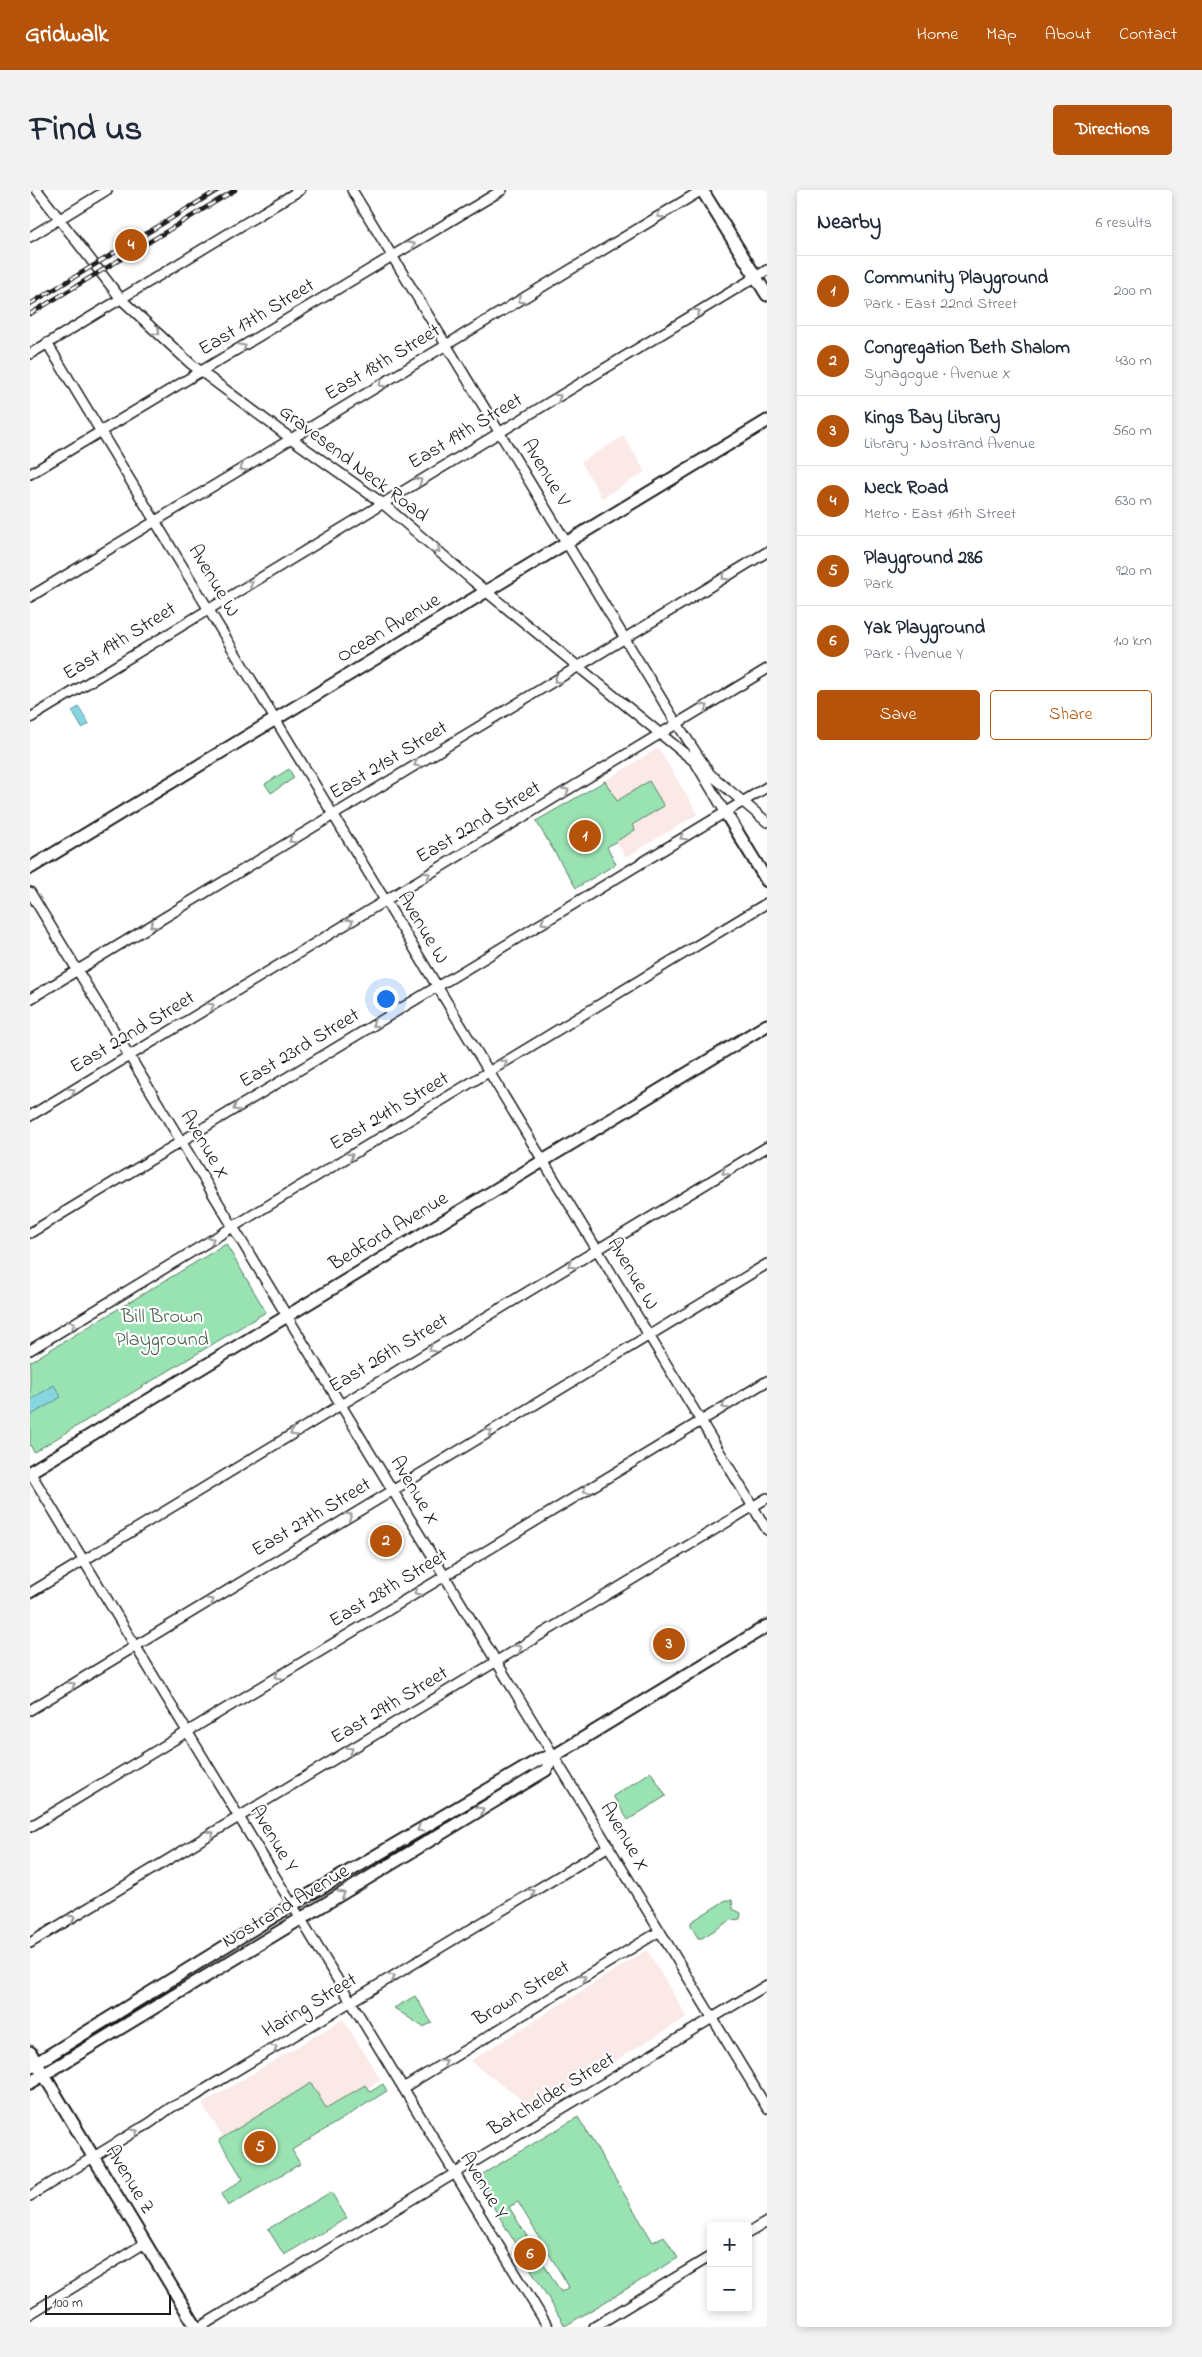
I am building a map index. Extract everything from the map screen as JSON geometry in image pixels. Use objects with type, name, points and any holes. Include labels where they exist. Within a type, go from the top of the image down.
[{"type":"main road","points":[[702,190],[767,295]]},
{"type":"main road","name":"Ocean Avenue","points":[[30,868],[767,421]]},
{"type":"main road","points":[[725,812],[767,881]]},
{"type":"main road","name":"Bedford Avenue","points":[[30,1472],[767,1025]]},
{"type":"main road","name":"Nostrand Avenue","points":[[33,2065],[292,1905],[540,1759],[554,1756],[767,1626]]},
{"type":"main road","name":"Nostrand Avenue","points":[[30,2082],[546,1770],[554,1756]]},
{"type":"main road","name":"Avenue Z","points":[[30,2052],[33,2065],[44,2074],[196,2327]]},
{"type":"street","name":"Gravesend Neck Road","points":[[37,190],[121,299],[201,372],[382,503],[486,592],[695,762],[725,812]]},
{"type":"street","points":[[30,237],[107,190]]},
{"type":"street","points":[[30,354],[300,190]]},
{"type":"street","name":"Avenue V","points":[[352,190],[623,639],[710,774],[742,802]]},
{"type":"street","name":"East 17th Street","points":[[30,474],[502,190]]},
{"type":"street","name":"East 18th Street","points":[[30,597],[702,190]]},
{"type":"street","name":"East 19th Street","points":[[30,718],[208,608],[767,270]]},
{"type":"street","name":"Avenue W","points":[[47,343],[767,1530]]},
{"type":"street","name":"East 21st Street","points":[[30,999],[767,552]]},
{"type":"street","name":"East 22nd Street","points":[[30,1116],[767,669]]},
{"type":"street","name":"East 23rd Street","points":[[30,1233],[767,787]]},
{"type":"street","points":[[742,802],[767,822]]},
{"type":"street","name":"Avenue X","points":[[30,892],[767,2108]]},
{"type":"street","name":"East 24th Street","points":[[30,1350],[767,903]]},
{"type":"street","name":"East 26th Street","points":[[30,1593],[767,1147]]},
{"type":"street","name":"East 27th Street","points":[[30,1710],[767,1264]]},
{"type":"street","name":"East 28th Street","points":[[30,1828],[187,1731],[767,1381]]},
{"type":"street","name":"Avenue Y","points":[[30,1472],[548,2327]]},
{"type":"street","name":"East 29th Street","points":[[30,1943],[767,1498]]},
{"type":"street","name":"Haring Street","points":[[30,2196],[152,2124],[171,2108],[195,2098],[204,2090],[608,1846]]},
{"type":"street","name":"Brown Street","points":[[403,2088],[660,1931]]},
{"type":"street","name":"Batchelder Street","points":[[200,2327],[767,1985]]},
{"type":"street","points":[[752,2231],[767,2222]]},
{"type":"street","points":[[30,2314],[146,2243]]},
{"type":"street","points":[[594,2327],[707,2258]]},
{"type":"shaded area","points":[[624,436],[645,472],[602,498],[581,462]]},
{"type":"shaded area","points":[[658,748],[698,814],[626,857],[616,842],[634,831],[632,826],[664,806],[617,801],[605,781]]},
{"type":"shaded area","points":[[647,1950],[687,2017],[535,2110],[470,2061]]},
{"type":"shaded area","points":[[343,2019],[381,2080],[368,2088],[365,2085],[326,2109],[311,2084],[223,2137],[202,2104]]},
{"type":"green space","points":[[289,769],[294,778],[271,793],[265,784]]},
{"type":"green space","points":[[605,781],[617,801],[649,781],[664,806],[632,825],[635,830],[607,847],[616,864],[576,888],[536,821]]},
{"type":"green space","name":"Bill Brown Playground","points":[[226,1244],[266,1312],[34,1452],[30,1445],[30,1362]]},
{"type":"green space","points":[[651,1772],[666,1796],[628,1820],[613,1796]]},
{"type":"green space","points":[[726,1900],[732,1900],[733,1909],[741,1913],[740,1919],[731,1920],[702,1938],[698,1938],[691,1926],[691,1922]]},
{"type":"green space","points":[[415,1996],[432,2023],[423,2027],[394,2008]]},
{"type":"green space","points":[[311,2083],[326,2108],[365,2085],[370,2092],[383,2084],[387,2091],[292,2150],[300,2164],[228,2206],[221,2194],[243,2179],[219,2140]]},
{"type":"green space","points":[[578,2117],[653,2242],[664,2236],[678,2258],[565,2326],[476,2178]],"holes":[[[518,2202],[569,2287],[561,2292],[509,2207]]]},
{"type":"green space","points":[[331,2192],[347,2218],[284,2255],[268,2229]]},
{"type":"water","points":[[79,707],[89,724],[82,728],[72,711]]},
{"type":"water","points":[[54,1385],[61,1397],[30,1416],[30,1400]]},
{"type":"railway","points":[[30,304],[218,190]]},
{"type":"railway","points":[[30,314],[235,190]]},
{"type":"place","name":"Neck Road","points":[[131,245]]},
{"type":"place","name":"Community Playground","points":[[585,836]]},
{"type":"place","name":"Congregation Beth Shalom","points":[[386,1541]]},
{"type":"place","name":"Kings Bay Library","points":[[669,1644]]},
{"type":"place","name":"Playground 286","points":[[260,2147]]},
{"type":"place","name":"Yak Playground","points":[[530,2254]]}]
